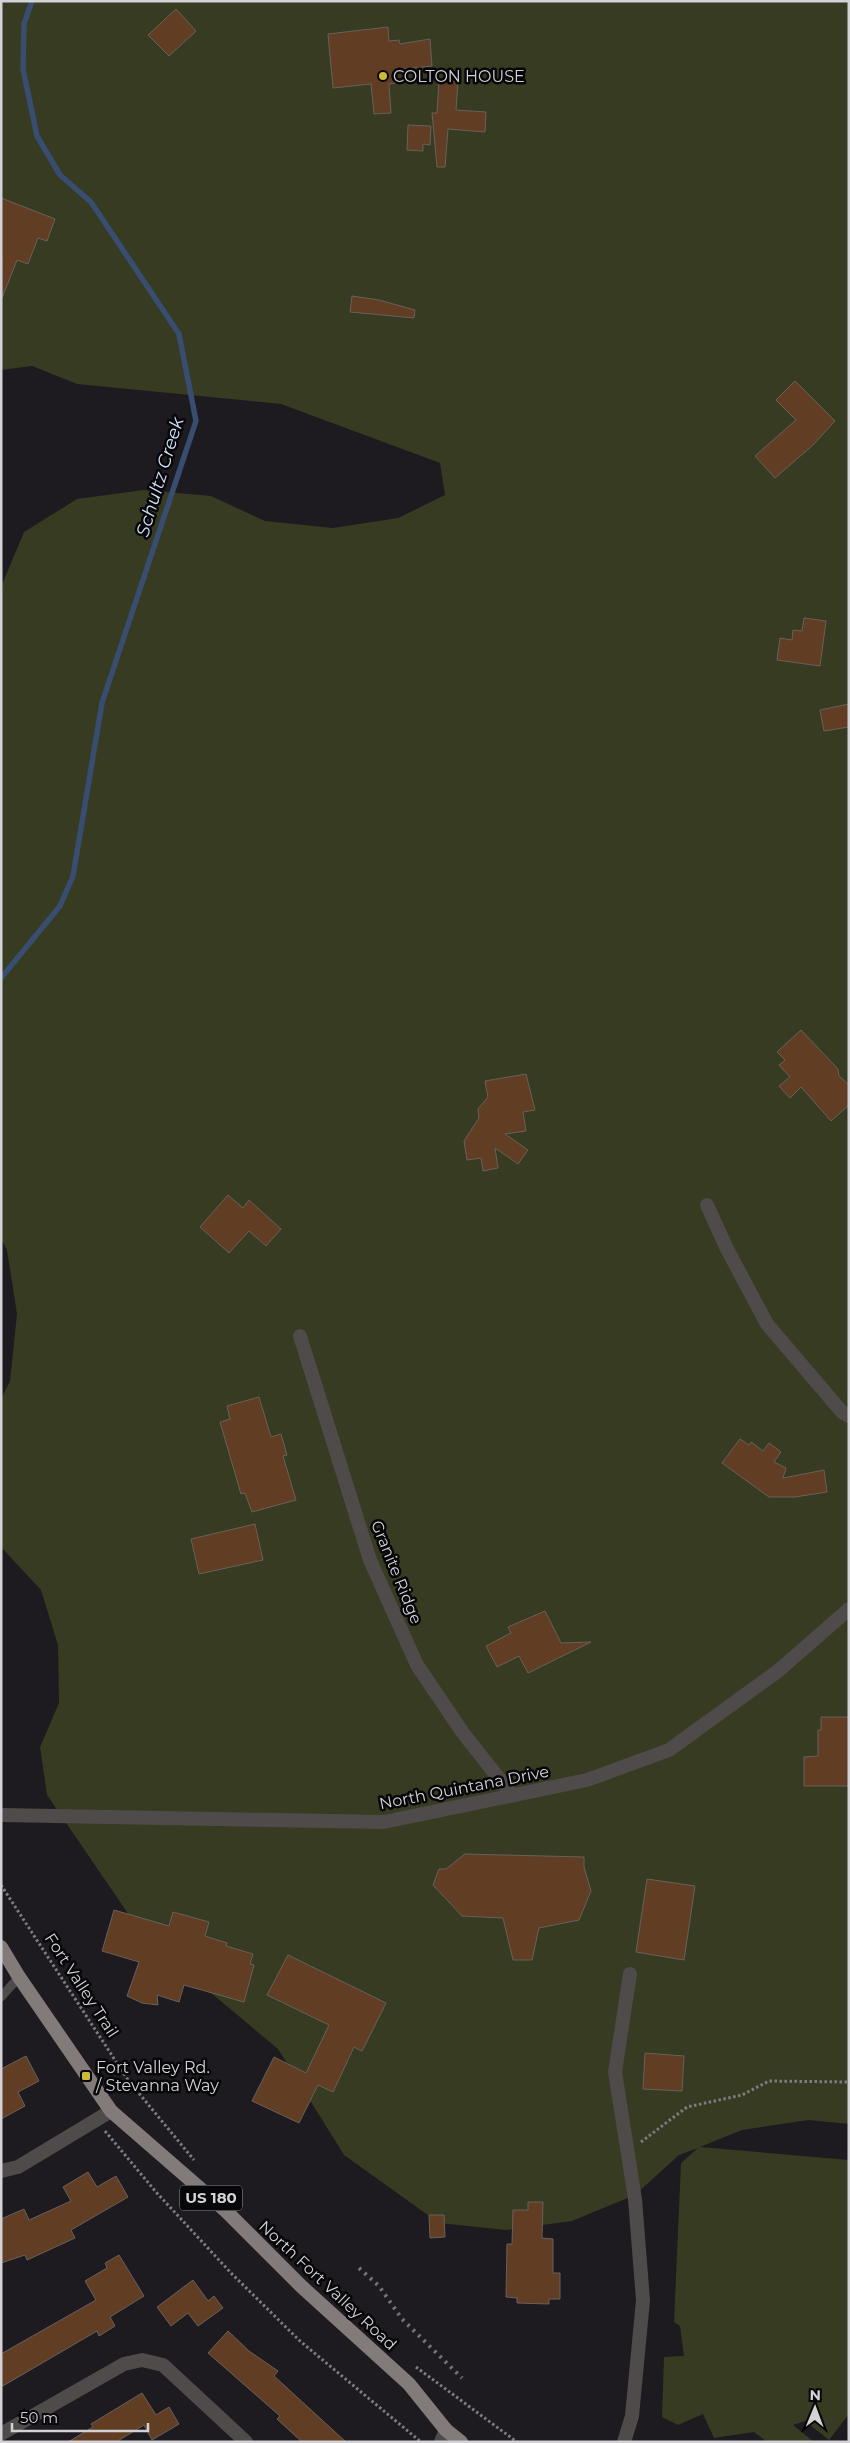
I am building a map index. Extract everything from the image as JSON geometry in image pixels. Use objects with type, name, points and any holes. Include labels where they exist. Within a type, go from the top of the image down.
[{"type":"main road","name":"North Fort Valley Road","points":[[1,1947],[19,1978],[110,2111],[226,2211],[301,2286],[409,2384],[444,2436],[460,2442]]},
{"type":"street","points":[[707,1205],[727,1250],[767,1324],[842,1412],[849,1416]]},
{"type":"street","name":"Granite Ridge","points":[[300,1336],[370,1560],[417,1665],[463,1733],[512,1796]]},
{"type":"street","name":"North Quintana Drive","points":[[1,1815],[384,1822],[587,1780],[669,1750],[778,1671],[849,1609]]},
{"type":"street","points":[[624,2442],[632,2416],[643,2300],[635,2199],[615,2072],[630,1974]]},
{"type":"street","points":[[1,2171],[18,2168],[110,2111]]},
{"type":"street","points":[[1,2434],[124,2364],[142,2360],[163,2365],[246,2442]]},
{"type":"lane","points":[[1,1997],[19,1978]]},
{"type":"path","name":"Fort Valley Trail","points":[[1,1885],[128,2080],[177,2142],[197,2163]]},
{"type":"path","points":[[628,2153],[687,2107],[742,2095],[769,2081],[849,2082]]},
{"type":"path","points":[[97,2119],[109,2137],[156,2192],[231,2273],[300,2341],[421,2442]]},
{"type":"path","points":[[414,2366],[517,2442]]},
{"type":"green space","points":[[1,1],[849,1],[849,2124],[808,2120],[742,2130],[700,2147],[849,2160],[849,2414],[829,2440],[805,2421],[793,2425],[814,2442],[767,2442],[754,2432],[714,2438],[703,2414],[678,2425],[662,2417],[664,2357],[684,2356],[680,2326],[674,2322],[681,2163],[698,2148],[679,2155],[635,2195],[572,2221],[506,2230],[439,2223],[344,2155],[278,2049],[144,1937],[47,1795],[40,1747],[59,1703],[58,1645],[41,1590],[1,1547],[1,1399],[10,1381],[17,1314],[7,1250],[1,1239],[1,587],[24,532],[77,499],[143,490],[211,496],[265,521],[333,528],[398,518],[445,495],[440,463],[281,404],[77,384],[32,366],[1,370]]},
{"type":"building","points":[[176,9],[196,31],[169,56],[148,35]]},
{"type":"building","name":"COLTON HOUSE","points":[[388,27],[389,41],[399,40],[400,44],[430,39],[432,66],[395,70],[396,83],[389,84],[391,113],[374,114],[371,84],[333,88],[328,34]]},
{"type":"building","name":"COLTON HOUSE","points":[[439,80],[458,82],[456,110],[486,112],[485,132],[448,129],[445,167],[437,167],[432,113],[437,113]]},
{"type":"building","points":[[408,125],[431,126],[430,145],[423,144],[423,151],[407,150]]},
{"type":"building","points":[[1,198],[55,219],[47,241],[38,238],[28,264],[17,260],[2,298]]},
{"type":"building","points":[[352,296],[379,300],[415,310],[414,318],[350,312]]},
{"type":"building","points":[[795,381],[835,421],[813,445],[775,478],[755,456],[796,420],[776,400]]},
{"type":"building","points":[[804,618],[826,621],[820,666],[777,660],[780,638],[792,640],[793,630],[802,631]]},
{"type":"building","points":[[849,704],[849,727],[824,731],[820,710]]},
{"type":"building","points":[[801,1030],[838,1069],[839,1076],[849,1085],[849,1105],[831,1121],[801,1087],[790,1098],[779,1086],[790,1077],[779,1065],[785,1060],[777,1052]]},
{"type":"building","points":[[526,1074],[535,1110],[523,1112],[526,1131],[505,1134],[528,1150],[518,1164],[495,1148],[498,1168],[483,1171],[481,1158],[467,1160],[464,1141],[479,1118],[478,1109],[488,1097],[485,1081]]},
{"type":"building","points":[[228,1195],[243,1208],[249,1200],[281,1229],[266,1246],[249,1231],[229,1253],[200,1227]]},
{"type":"building","points":[[259,1397],[271,1437],[281,1434],[287,1455],[283,1456],[296,1500],[252,1512],[245,1493],[241,1494],[220,1422],[230,1419],[227,1406]]},
{"type":"building","points":[[740,1439],[749,1445],[751,1442],[763,1451],[769,1443],[781,1452],[774,1462],[786,1468],[783,1478],[824,1470],[827,1492],[795,1497],[769,1497],[722,1463]]},
{"type":"building","points":[[255,1524],[263,1560],[199,1574],[191,1539]]},
{"type":"building","points":[[545,1611],[561,1643],[591,1642],[528,1673],[519,1656],[497,1667],[486,1646],[511,1633],[508,1627]]},
{"type":"building","points":[[821,1717],[849,1717],[849,1786],[804,1786],[804,1757],[818,1756],[818,1730],[821,1730]]},
{"type":"building","points":[[465,1854],[584,1857],[584,1867],[591,1891],[579,1920],[539,1928],[532,1960],[513,1960],[503,1918],[462,1916],[433,1885],[439,1869],[446,1869]]},
{"type":"building","points":[[647,1879],[695,1886],[684,1960],[636,1952]]},
{"type":"building","points":[[114,1910],[169,1926],[173,1912],[209,1922],[205,1936],[227,1943],[226,1946],[253,1954],[250,1964],[254,1965],[244,2002],[184,1985],[179,2002],[157,1995],[158,2005],[142,2003],[127,1996],[139,1962],[102,1951]]},
{"type":"building","points":[[288,1955],[386,2003],[362,2051],[354,2047],[333,2092],[318,2085],[299,2123],[252,2101],[274,2057],[306,2073],[329,2025],[267,1995]]},
{"type":"building","points":[[645,2053],[684,2056],[682,2091],[643,2089]]},
{"type":"building","points":[[26,2056],[39,2081],[18,2092],[25,2106],[1,2119],[1,2069]]},
{"type":"building","points":[[88,2172],[97,2187],[116,2176],[128,2197],[71,2230],[75,2238],[27,2260],[25,2255],[1,2263],[1,2219],[24,2209],[29,2220],[71,2201],[63,2187]]},
{"type":"building","points":[[528,2202],[543,2202],[542,2238],[553,2239],[553,2273],[560,2273],[560,2299],[549,2299],[549,2304],[517,2303],[517,2298],[506,2297],[507,2244],[512,2244],[513,2210],[528,2210]]},
{"type":"building","points":[[429,2215],[444,2215],[445,2237],[430,2238]]},
{"type":"building","points":[[119,2255],[144,2296],[110,2317],[115,2326],[99,2336],[97,2331],[1,2387],[1,2354],[96,2300],[85,2281],[107,2268],[105,2263]]},
{"type":"building","points":[[193,2280],[208,2301],[214,2296],[223,2308],[198,2326],[188,2313],[171,2326],[157,2307]]},
{"type":"building","points":[[228,2331],[249,2351],[278,2371],[274,2376],[346,2442],[302,2442],[277,2419],[280,2416],[208,2353]]},
{"type":"building","points":[[142,2393],[156,2415],[169,2407],[179,2424],[152,2440],[144,2425],[116,2442],[68,2442],[93,2427],[91,2424]]},
{"type":"waterway","name":"Schultz Creek","points":[[1,978],[60,906],[73,876],[102,703],[196,421],[179,334],[91,202],[60,175],[37,136],[23,69],[24,24],[32,1]]},
{"type":"railway","points":[[359,2268],[379,2286],[402,2319],[462,2378]]},
{"type":"place","name":"COLTON HOUSE","points":[[383,76]]},
{"type":"place","name":"Fort Valley Rd. / Stevanna Way","points":[[86,2076]]}]
